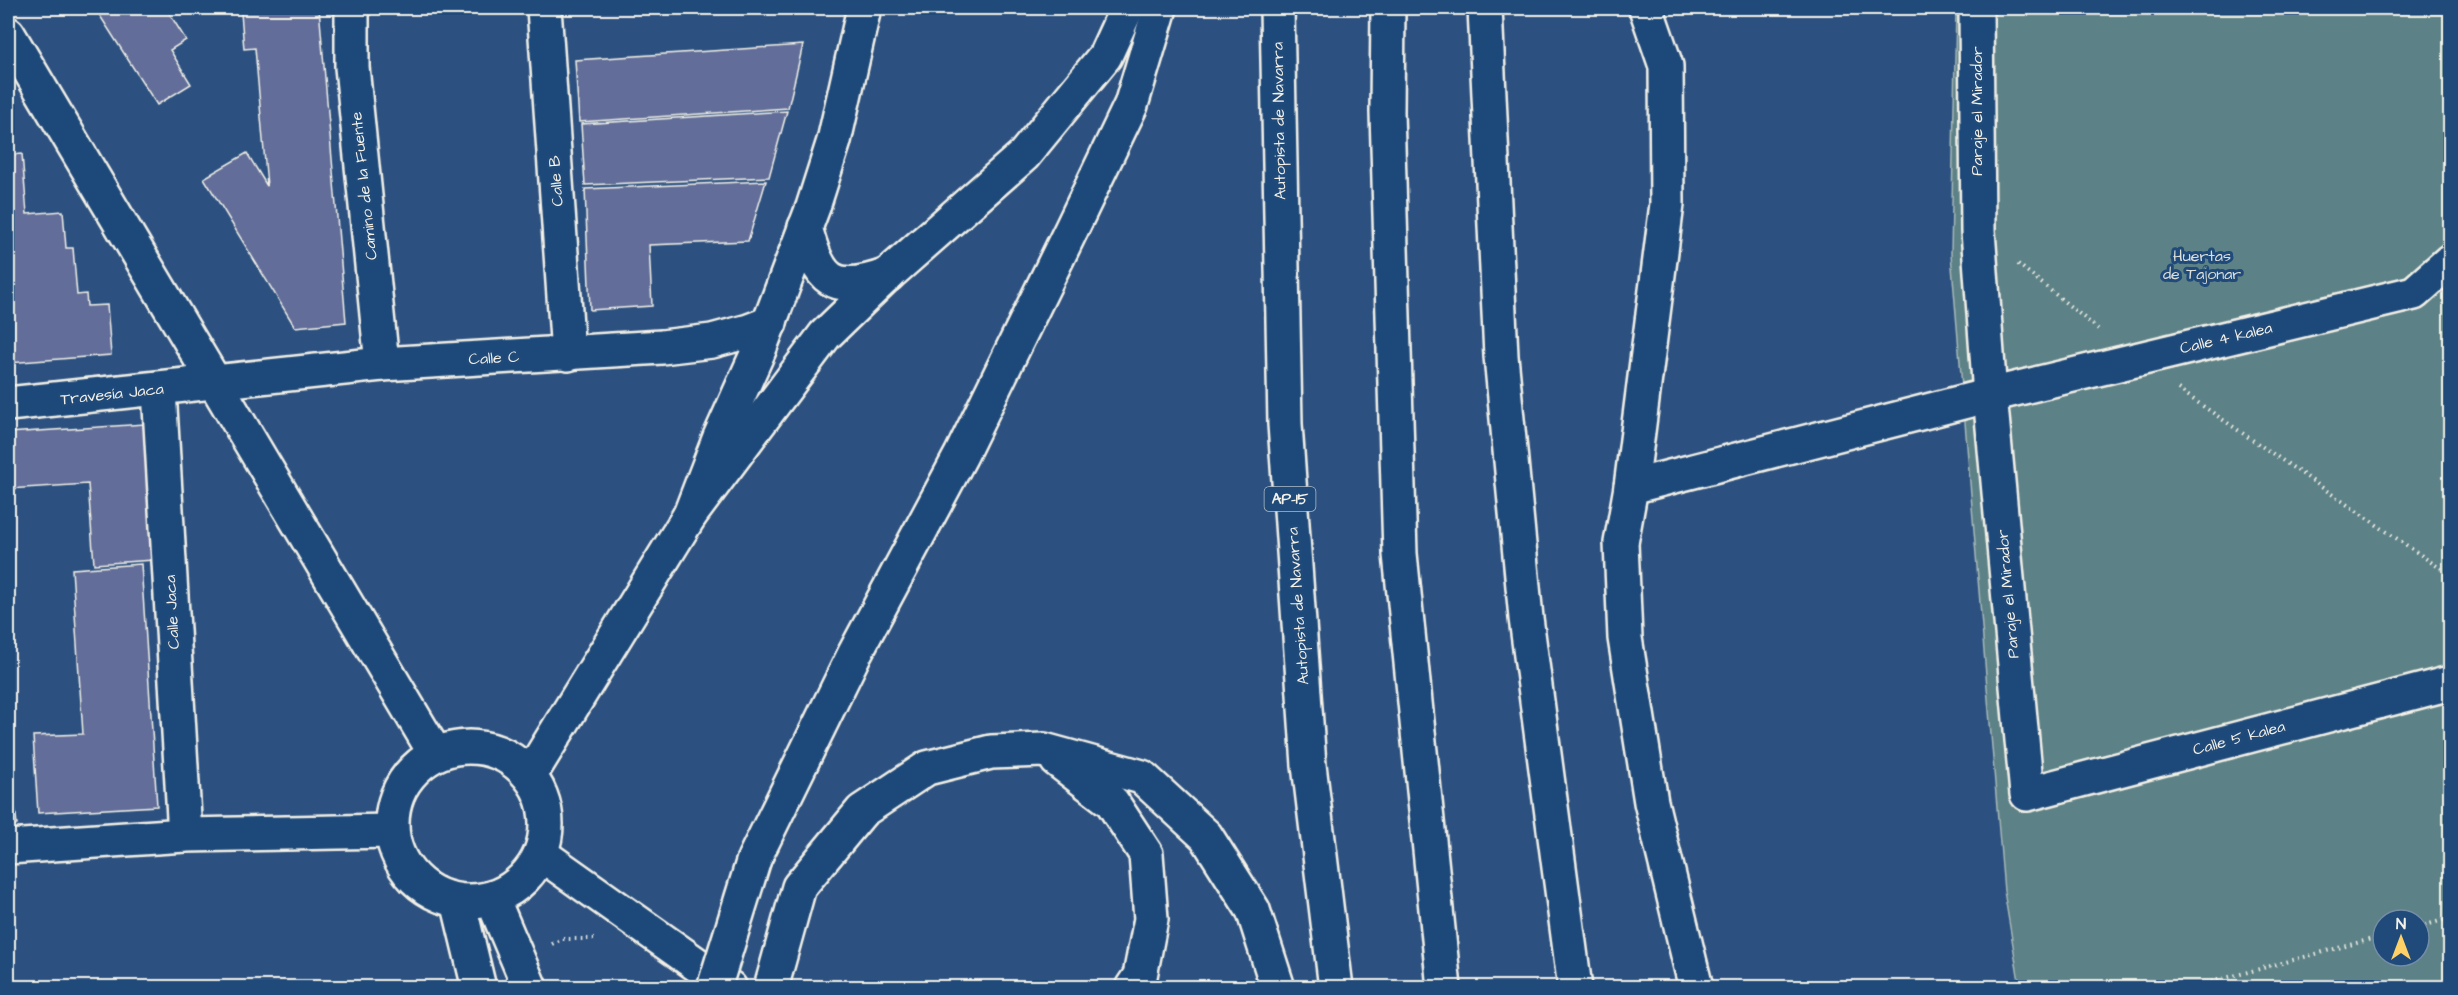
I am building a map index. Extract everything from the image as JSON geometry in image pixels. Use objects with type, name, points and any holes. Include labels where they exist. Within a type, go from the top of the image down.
[{"type":"main road","name":"Camino de la Fuente","points":[[352,8],[352,67],[382,364]]},
{"type":"main road","name":"Calle B","points":[[544,8],[568,354]]},
{"type":"main road","points":[[690,515],[770,322],[805,227],[834,141],[864,8]]},
{"type":"main road","points":[[530,775],[690,515],[825,335],[889,274],[1024,155],[1105,56],[1127,8]]},
{"type":"main road","points":[[714,987],[754,859],[855,653],[961,455],[1131,105],[1160,8]]},
{"type":"main road","name":"Autopista de Navarra","points":[[1276,8],[1285,424],[1309,765],[1336,987]]},
{"type":"main road","points":[[1388,8],[1387,112],[1400,554],[1444,987]]},
{"type":"main road","points":[[1485,8],[1501,356],[1526,618],[1575,987]]},
{"type":"main road","points":[[1646,8],[1666,66],[1667,204],[1631,487],[1621,543],[1625,638],[1651,802],[1696,987]]},
{"type":"main road","name":"Paraje el Mirador","points":[[1976,8],[1978,231],[1990,395],[2026,794]]},
{"type":"main road","points":[[8,34],[217,382],[435,753]]},
{"type":"main road","points":[[805,227],[817,267],[837,282],[849,285],[861,284],[889,274]]},
{"type":"main road","name":"Calle 4 kalea","points":[[1990,395],[2414,293],[2451,261]]},
{"type":"main road","name":"Calle C","points":[[217,382],[382,364],[662,347],[712,341],[749,331],[770,322]]},
{"type":"main road","name":"Travesía Jaca","points":[[8,404],[159,390],[217,382]]},
{"type":"main road","name":"Calle Jaca","points":[[159,390],[185,835]]},
{"type":"main road","points":[[1631,487],[1990,395]]},
{"type":"main road","name":"Calle 5 kalea","points":[[2026,794],[2451,682]]},
{"type":"main road","points":[[460,747],[486,748],[510,758],[530,775],[541,792],[546,813],[547,834],[541,854],[529,873],[512,889],[492,898],[475,902],[458,901],[433,893],[412,878],[398,856],[391,831],[392,808],[400,786],[415,767],[435,753],[460,747]]},
{"type":"main road","points":[[1044,750],[1112,802],[1146,854],[1151,919],[1140,976],[1132,987]]},
{"type":"main road","points":[[771,987],[799,887],[862,810],[927,768],[991,752],[1044,750],[1142,777],[1206,836],[1253,910],[1278,987]]},
{"type":"main road","points":[[8,847],[185,835],[391,831]]},
{"type":"main road","points":[[541,854],[730,987]]},
{"type":"main road","points":[[492,898],[524,975]]},
{"type":"main road","points":[[458,901],[479,987]]},
{"type":"path","points":[[1978,231],[2135,360],[2451,575]]},
{"type":"path","points":[[2431,924],[2451,918]]},
{"type":"path","points":[[524,975],[562,939],[598,939]]},
{"type":"path","points":[[2188,987],[2371,939]]},
{"type":"green space","name":"Huertas de Tajonar","points":[[1956,8],[2450,8],[2450,987],[2020,987],[2004,891],[1951,254]]},
{"type":"building","points":[[95,8],[166,8],[186,40],[170,50],[191,84],[157,105]]},
{"type":"building","points":[[238,8],[319,8],[346,322],[295,327],[204,178],[247,153],[267,186],[255,48],[244,49],[241,13]]},
{"type":"building","points":[[803,45],[788,108],[579,122],[575,60]]},
{"type":"building","points":[[787,111],[769,177],[585,185],[581,124]]},
{"type":"building","points":[[8,140],[10,155],[22,154],[27,214],[63,211],[66,248],[73,248],[77,295],[86,294],[87,306],[107,305],[111,355],[8,363]]},
{"type":"building","points":[[766,181],[748,241],[649,245],[652,306],[590,310],[585,189]]},
{"type":"building","points":[[145,424],[154,560],[94,564],[88,484],[8,489],[8,433]]},
{"type":"building","points":[[141,564],[157,806],[38,813],[33,736],[83,734],[72,569]]},
{"type":"building","points":[[8,737],[17,825],[8,825]]}]
